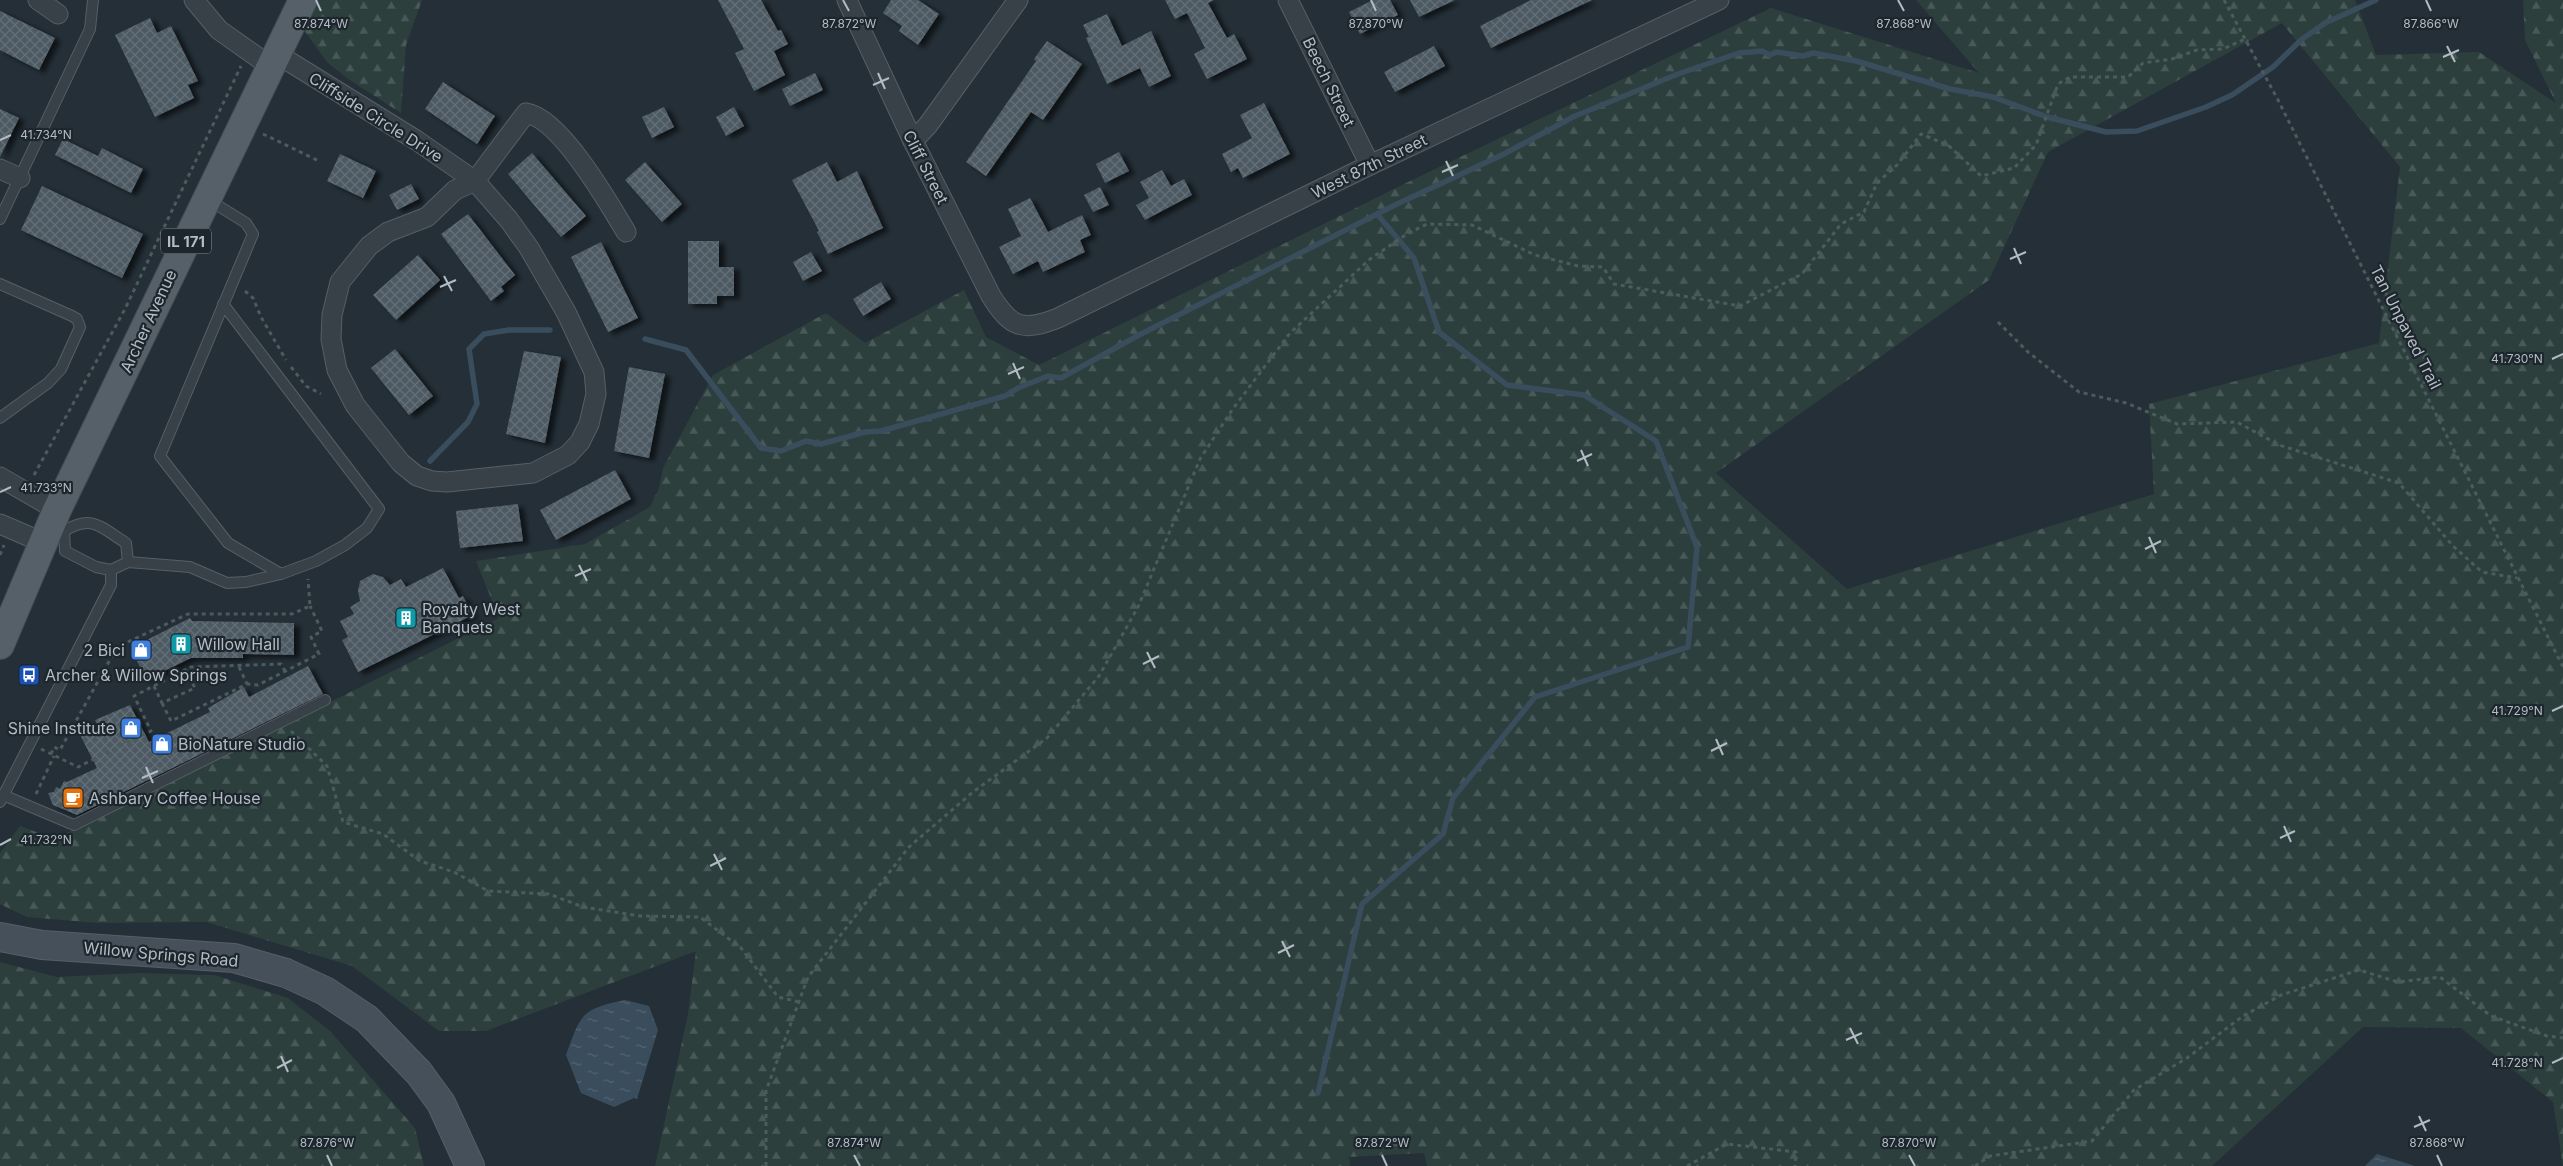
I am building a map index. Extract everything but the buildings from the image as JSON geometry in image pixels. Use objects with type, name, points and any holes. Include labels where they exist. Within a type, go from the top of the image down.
[{"type":"main road","name":"Archer Avenue","points":[[0,646],[206,198],[303,0]]},
{"type":"street","points":[[38,0],[58,14]]},
{"type":"street","name":"Cliffside Circle Drive","points":[[194,0],[219,30],[416,140],[475,181],[509,220],[544,272],[566,312],[594,372],[596,394],[590,424],[580,442],[568,455],[550,466],[533,473],[447,482],[432,481],[417,476],[401,463],[355,405],[337,370],[331,339],[332,315],[340,282],[369,246],[388,232],[427,217],[455,190],[475,181]]},
{"type":"street","name":"Cliff Street","points":[[847,0],[913,141],[991,296],[1001,312],[1018,325]]},
{"type":"street","points":[[913,141],[928,125],[1018,0]]},
{"type":"street","name":"Beech Street","points":[[1288,0],[1370,165]]},
{"type":"street","name":"West 87th Street","points":[[1018,325],[1028,327],[1058,318],[1370,165],[1719,0]]},
{"type":"street","points":[[475,181],[526,113],[535,114],[572,150],[598,186],[626,232]]},
{"type":"street","points":[[0,169],[20,178]]},
{"type":"street","points":[[0,477],[54,527]]},
{"type":"street","points":[[2,533],[54,527]]},
{"type":"street","name":"Willow Springs Road","points":[[0,937],[42,945],[234,958],[286,973],[325,991],[367,1019],[419,1073],[441,1103],[470,1166]]},
{"type":"lane","points":[[0,219],[90,29],[92,0]]},
{"type":"lane","points":[[206,198],[246,223],[253,234],[160,456],[228,543],[281,574]]},
{"type":"lane","points":[[0,284],[72,316],[77,320],[80,327],[61,369],[48,383],[0,418]]},
{"type":"lane","points":[[128,562],[126,543],[91,522],[54,527],[65,551],[96,567],[111,570],[128,562],[190,568],[227,583],[246,582],[281,574],[307,565],[345,545],[367,528],[379,509],[224,304]]},
{"type":"lane","points":[[111,570],[112,585],[2,799],[74,825],[325,700]]},
{"type":"path","name":"Tan Unpaved Trail","points":[[2224,0],[2278,100],[2563,666]]},
{"type":"path","points":[[766,1166],[766,1091],[808,978],[909,847],[973,792],[1047,738],[1099,676],[1138,607],[1200,459],[1232,410],[1290,333],[1370,259],[1407,234],[1426,224],[1472,225],[1535,255],[1578,266],[1603,267],[1614,284],[1740,306],[1802,274],[1841,224],[1864,212],[1878,184],[1897,165],[1921,134],[1948,145],[1982,176],[2014,168],[2036,145],[2058,84],[2070,77],[2128,77],[2143,63],[2172,60],[2197,50],[2223,49],[2246,39]]},
{"type":"path","points":[[32,478],[125,309],[240,67]]},
{"type":"path","points":[[255,130],[319,161]]},
{"type":"path","points":[[233,280],[253,298],[261,317],[287,362],[302,378],[306,386],[321,394]]},
{"type":"path","points":[[1998,322],[2028,352],[2079,392],[2126,403],[2177,424],[2237,422],[2279,446],[2399,483],[2453,546],[2482,572],[2518,578]]},
{"type":"path","points":[[0,555],[2,533]]},
{"type":"path","points":[[154,686],[171,721],[247,684],[258,685],[319,654],[312,637],[322,631],[310,606],[307,565]]},
{"type":"path","points":[[285,671],[281,664],[239,667],[191,667],[134,696],[151,731],[78,767],[50,754],[54,747],[60,750],[117,647],[188,614],[292,614],[310,606]]},
{"type":"path","points":[[239,667],[247,684]]},
{"type":"path","points":[[162,703],[195,688],[186,670]]},
{"type":"path","points":[[282,722],[327,766],[343,822],[383,834],[420,861],[454,872],[488,892],[549,894],[583,907],[640,916],[700,917],[742,948],[778,997],[799,1002]]},
{"type":"path","points":[[30,808],[54,756]]},
{"type":"path","points":[[1975,1166],[1990,1156],[2092,1141],[2134,1090],[2187,1058],[2243,1016],[2281,995],[2359,970],[2398,982],[2440,977],[2491,1016],[2547,1036],[2563,1038]]},
{"type":"path","points":[[1687,1166],[1727,1144],[1796,1152],[1795,1166]]},
{"type":"green space","points":[[314,0],[422,0],[406,45],[401,113],[348,79],[327,62],[301,26]]},
{"type":"green space","points":[[1916,0],[2355,0],[2376,55],[2479,52],[2556,103],[2525,40],[2523,0],[2563,0],[2563,1166],[2553,1102],[2461,1028],[2363,1027],[2212,1166],[1427,1166],[1424,1153],[1349,1157],[1350,1166],[655,1166],[688,1014],[696,951],[486,1031],[439,1031],[352,966],[206,922],[98,923],[27,917],[0,904],[0,853],[20,826],[55,839],[499,618],[476,561],[585,544],[650,507],[659,488],[663,468],[713,375],[826,313],[865,343],[964,290],[986,337],[1039,365],[1408,182],[1771,8],[1979,73]],"holes":[[[2282,23],[2400,167],[2379,343],[2149,404],[2154,494],[1847,589],[1716,473],[1989,280],[2048,152]]]},
{"type":"green space","points":[[0,962],[57,977],[139,973],[214,975],[288,998],[330,1031],[415,1128],[424,1166],[0,1166]]},
{"type":"water","points":[[625,1000],[649,1006],[658,1030],[637,1099],[634,1098],[614,1107],[581,1093],[566,1055],[575,1030],[585,1016],[599,1007]]},
{"type":"water","points":[[2377,1154],[2415,1166],[2365,1166]]},
{"type":"waterway","points":[[645,339],[686,350],[761,448],[781,451],[806,441],[821,444],[865,432],[881,431],[1005,396],[1018,388],[1048,376],[1061,378],[1139,335],[1395,205],[1504,154],[1575,116],[1678,74],[1739,53],[1762,51],[1770,55],[1776,52],[1803,56],[1813,53],[1856,61],[1950,89],[1993,97],[2047,117],[2106,132],[2137,131],[2206,107],[2232,95],[2273,67],[2301,40],[2325,23],[2376,0]]},
{"type":"waterway","points":[[1318,1093],[1362,904],[1443,834],[1453,798],[1535,697],[1688,647],[1697,547],[1656,441],[1584,395],[1507,385],[1439,332],[1414,258],[1377,214]]},
{"type":"waterway","points":[[430,461],[468,422],[477,404],[469,349],[484,334],[509,330],[550,330]]},
{"type":"place","name":"Royalty West Banquets","points":[[406,618]]},
{"type":"place","name":"Willow Hall","points":[[181,644]]},
{"type":"place","name":"2 Bici","points":[[141,650]]},
{"type":"place","name":"Archer & Willow Springs","points":[[29,675]]},
{"type":"place","name":"Shine Institute","points":[[131,728]]},
{"type":"place","name":"BioNature Studio","points":[[162,744]]},
{"type":"place","name":"Ashbary Coffee House","points":[[73,798]]}]
